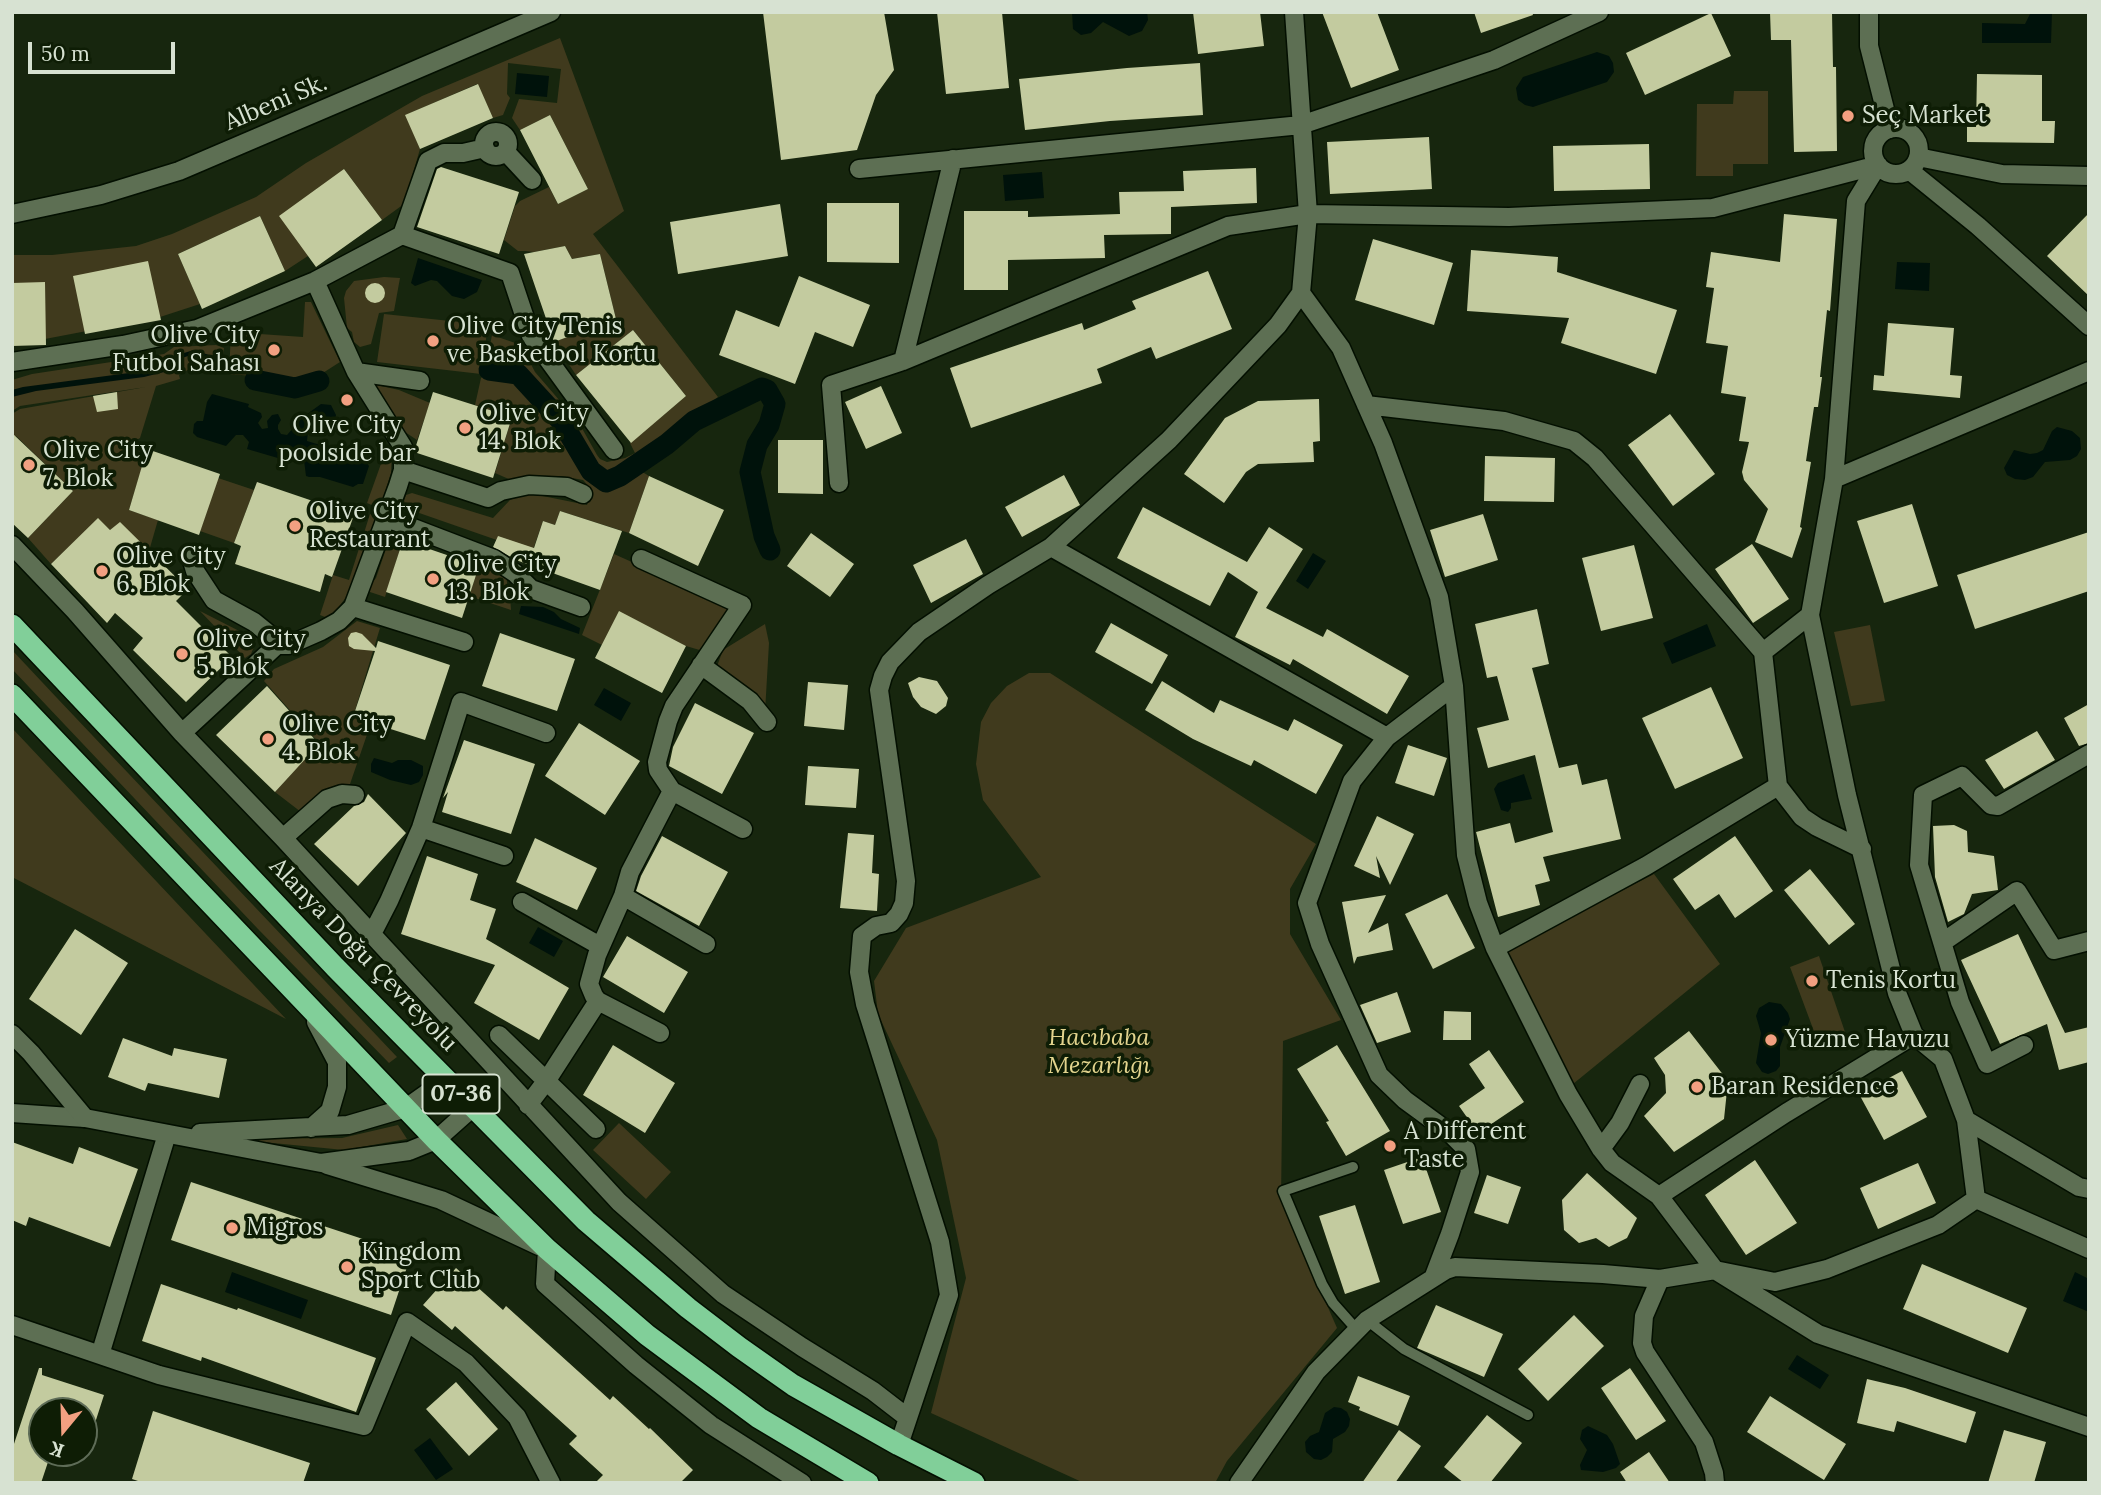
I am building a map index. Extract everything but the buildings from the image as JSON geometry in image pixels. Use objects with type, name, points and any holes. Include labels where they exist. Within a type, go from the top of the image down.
[{"type":"highway","name":"Alanya Doğu Çevreyolu","points":[[12,625],[317,948],[586,1221],[688,1308],[793,1385],[899,1445],[974,1483]]},
{"type":"highway","name":"07-36","points":[[12,695],[436,1140],[547,1249],[647,1335],[694,1371],[759,1418],[868,1483]]},
{"type":"street","name":"Albeni Sk.","points":[[12,214],[102,195],[179,171],[551,12]]},
{"type":"street","points":[[899,1445],[949,1295],[940,1242],[865,1004],[859,972],[862,936],[876,926],[891,923],[899,914],[904,903],[906,881],[879,691],[883,676],[890,662],[919,632],[988,585],[1051,547],[1169,440],[1278,325],[1301,293],[1308,214],[1294,12]]},
{"type":"street","points":[[859,169],[1301,125],[1494,60],[1599,12]]},
{"type":"street","points":[[1869,12],[1869,46],[1890,129]]},
{"type":"street","points":[[1914,163],[1916,141],[1912,135],[1898,128],[1883,133],[1874,145],[1873,152],[1878,165],[1889,173],[1896,174],[1914,163],[2002,174],[2089,176]]},
{"type":"street","points":[[12,362],[200,333],[315,281],[402,235],[428,161],[444,153],[463,153],[485,148],[487,136],[499,132],[508,139],[506,152],[532,180]]},
{"type":"street","points":[[903,361],[953,159]]},
{"type":"street","points":[[1914,163],[1978,226],[2089,326]]},
{"type":"street","points":[[839,482],[831,385],[903,361],[1228,226],[1308,214],[1509,216],[1713,208],[1878,165]]},
{"type":"street","points":[[1878,165],[1856,201],[1834,479],[1810,615],[1847,795],[1897,993],[1914,1035],[1943,1059],[1966,1120],[1976,1199]]},
{"type":"street","points":[[402,235],[510,273],[531,336],[614,450]]},
{"type":"street","points":[[182,733],[277,645],[289,645],[321,631],[338,621],[353,607],[402,470],[402,447],[356,372],[315,281]]},
{"type":"street","points":[[1301,293],[1341,348],[1383,443],[1439,597],[1454,686],[1466,855],[1478,903],[1494,948],[1568,1094],[1601,1149],[1612,1163],[1659,1196],[1715,1270],[1818,1334],[2089,1427]]},
{"type":"street","points":[[1834,479],[2089,371]]},
{"type":"street","points":[[356,372],[420,382]]},
{"type":"street","points":[[1366,405],[1504,422],[1574,441],[1595,458],[1762,652],[1778,786],[1802,817],[1861,849]]},
{"type":"street","points":[[402,470],[488,498],[501,491],[529,485],[567,487],[583,494]]},
{"type":"street","points":[[387,518],[494,559],[508,567],[531,589],[581,607]]},
{"type":"street","points":[[12,545],[75,611],[182,733],[284,838],[619,1202],[723,1294],[802,1348],[873,1391],[908,1418]]},
{"type":"street","points":[[1051,547],[1387,737]]},
{"type":"street","points":[[190,554],[195,571],[214,600],[254,622],[270,635],[277,645]]},
{"type":"street","points":[[641,559],[742,605],[674,706],[658,753],[658,771],[672,790],[743,829]]},
{"type":"street","points":[[353,607],[464,642]]},
{"type":"street","points":[[1762,652],[1810,615]]},
{"type":"street","points":[[701,665],[750,701],[767,722]]},
{"type":"street","points":[[1434,1276],[1470,1172],[1466,1149],[1450,1133],[1405,1100],[1379,1074],[1320,944],[1307,903],[1352,781],[1387,737],[1454,686]]},
{"type":"street","points":[[372,934],[421,828],[461,702],[547,733]]},
{"type":"street","points":[[2024,1045],[1987,1064],[1960,1002],[1919,865],[1923,795],[1962,776],[1991,805],[1998,806],[2089,754]]},
{"type":"street","points":[[1494,948],[1646,866],[1778,786]]},
{"type":"street","points":[[660,1033],[598,1001],[589,984],[600,946],[623,896],[630,872],[672,790]]},
{"type":"street","points":[[284,838],[327,799],[342,794],[355,795]]},
{"type":"street","points":[[421,828],[504,856]]},
{"type":"street","points":[[1942,942],[2017,891],[2054,950],[2089,940]]},
{"type":"street","points":[[623,896],[706,944]]},
{"type":"street","points":[[522,902],[600,946]]},
{"type":"street","points":[[301,998],[323,1032],[337,1062],[337,1087],[330,1111],[311,1128]]},
{"type":"street","points":[[528,1105],[598,1001]]},
{"type":"street","points":[[12,1034],[85,1118]]},
{"type":"street","points":[[499,1035],[596,1129]]},
{"type":"street","points":[[1659,1196],[1786,1113],[1914,1035]]},
{"type":"street","points":[[167,1134],[348,1125],[406,1108],[447,1079]]},
{"type":"street","points":[[1601,1149],[1620,1123],[1640,1084]]},
{"type":"street","points":[[321,1163],[408,1151],[436,1140],[473,1107]]},
{"type":"street","points":[[12,1113],[85,1118],[321,1163],[441,1200],[547,1249],[545,1284],[636,1365],[711,1426],[802,1483]]},
{"type":"street","points":[[1966,1120],[2079,1186],[2089,1189]]},
{"type":"street","points":[[100,1355],[167,1134]]},
{"type":"street","points":[[1976,1199],[2089,1249]]},
{"type":"street","points":[[1239,1483],[1316,1372],[1362,1325],[1434,1276],[1455,1267],[1660,1279],[1715,1270],[1775,1282],[1827,1269],[1938,1225],[1976,1199]]},
{"type":"street","points":[[1660,1279],[1644,1316],[1642,1343],[1645,1352],[1704,1442],[1715,1483]]},
{"type":"street","points":[[12,1325],[159,1375],[364,1426],[407,1322],[466,1363],[517,1417],[551,1483]]},
{"type":"lane","points":[[1353,1167],[1283,1191],[1322,1284],[1333,1303],[1362,1325],[1528,1415]]},
{"type":"green space","points":[[560,38],[624,211],[593,234],[718,397],[615,476],[606,479],[593,468],[571,424],[520,371],[486,365],[492,335],[521,345],[535,372],[579,423],[600,459],[607,462],[635,453],[630,443],[686,396],[633,330],[576,375],[554,342],[616,319],[600,254],[572,259],[565,246],[534,252],[518,251],[504,240],[515,206],[520,201],[549,187],[558,204],[588,189],[550,115],[520,130],[512,118],[519,99],[557,103],[561,69],[508,63],[507,94],[510,98],[503,115],[493,118],[477,84],[406,115],[420,149],[404,204],[382,220],[344,169],[308,256],[285,271],[260,216],[178,254],[200,304],[160,317],[45,339],[45,283],[12,283],[12,255],[52,255],[136,246],[172,234],[256,197],[306,163],[422,96]]},
{"type":"green space","points":[[1734,91],[1768,91],[1768,164],[1733,164],[1733,176],[1696,176],[1697,104],[1733,104]]},
{"type":"green space","points":[[400,278],[394,311],[379,313],[371,344],[360,347],[354,342],[352,332],[347,328],[344,298],[346,291],[354,281]]},
{"type":"green space","name":"Olive City Futbol Sahası","points":[[305,302],[311,302],[340,362],[315,378],[315,381],[229,374],[231,332],[303,337]]},
{"type":"green space","name":"Olive City Tenis ve Basketbol Kortu","points":[[384,314],[488,325],[481,374],[377,362]]},
{"type":"green space","points":[[216,345],[224,348],[221,367],[198,364],[179,375],[180,379],[156,386],[140,438],[133,442],[133,448],[137,451],[148,448],[129,510],[158,520],[149,551],[120,523],[110,530],[98,519],[51,564],[28,538],[73,491],[16,436],[12,439],[12,414],[20,409],[146,387],[20,406],[12,411],[12,380],[32,374],[164,354],[174,347]]},
{"type":"green space","points":[[485,375],[509,376],[516,380],[570,441],[582,468],[602,484],[608,485],[639,470],[649,476],[629,533],[560,511],[555,525],[543,521],[529,561],[514,546],[402,507],[406,495],[412,493],[493,518],[510,500],[528,493],[587,505],[592,490],[583,480],[561,476],[534,476],[511,480],[495,473],[512,417],[475,405],[481,378]]},
{"type":"green space","points":[[372,384],[399,390],[430,403],[417,440],[402,430]]},
{"type":"green space","points":[[387,447],[392,451],[391,473],[381,504],[374,506],[367,503]]},
{"type":"green space","points":[[218,478],[254,490],[234,543],[200,531]]},
{"type":"green space","points":[[370,514],[376,517],[352,589],[330,619],[320,615],[333,575],[349,580]]},
{"type":"green space","points":[[398,536],[402,536],[403,540],[385,597],[370,592],[370,585],[376,578],[387,546]]},
{"type":"green space","points":[[614,554],[732,607],[703,651],[686,646],[619,612],[602,645],[582,635]]},
{"type":"green space","points":[[479,566],[506,575],[508,589],[513,594],[510,596],[511,610],[469,596]]},
{"type":"green space","points":[[200,611],[249,636],[255,644],[251,654],[245,658]]},
{"type":"green space","points":[[357,621],[380,628],[353,717],[371,723],[350,784],[340,790],[327,790],[301,812],[275,792],[319,743],[264,681],[274,669],[323,647]]},
{"type":"green space","points":[[765,624],[769,643],[765,712],[716,669],[723,650]]},
{"type":"green space","points":[[1870,625],[1885,701],[1851,706],[1834,632]]},
{"type":"green space","points":[[12,650],[397,1057],[389,1063],[12,669]]},
{"type":"green space","name":"Hacıbaba Mezarlığı","points":[[1029,673],[1050,673],[1316,844],[1290,889],[1290,934],[1341,1020],[1283,1041],[1281,1200],[1337,1328],[1227,1461],[1215,1483],[1084,1483],[931,1413],[966,1278],[937,1140],[878,1014],[874,981],[906,928],[1041,877],[983,800],[976,764],[981,722],[991,703],[1007,686]]},
{"type":"green space","points":[[12,728],[286,1019],[12,877]]},
{"type":"green space","points":[[1654,874],[1720,964],[1573,1084],[1505,951]]},
{"type":"green space","points":[[1819,956],[1845,1032],[1818,1042],[1790,967]]},
{"type":"green space","points":[[619,1123],[671,1172],[646,1199],[593,1150]]},
{"type":"green space","points":[[398,1125],[407,1139],[344,1150],[232,1139],[342,1138]]},
{"type":"shaded area","points":[[1072,12],[1147,12],[1148,20],[1142,31],[1129,36],[1103,22],[1091,33],[1081,35],[1073,29]]},
{"type":"shaded area","points":[[2031,12],[2052,12],[2051,43],[1982,43],[1982,23],[2025,24]]},
{"type":"shaded area","points":[[1597,52],[1609,56],[1613,63],[1614,72],[1607,82],[1533,107],[1518,100],[1516,88],[1523,77]]},
{"type":"shaded area","points":[[517,73],[549,76],[547,97],[515,94]]},
{"type":"shaded area","points":[[1042,172],[1044,198],[1005,201],[1003,175]]},
{"type":"shaded area","points":[[418,258],[482,280],[477,292],[464,299],[452,296],[437,281],[431,280],[415,286],[411,283]]},
{"type":"shaded area","points":[[1897,262],[1930,263],[1929,291],[1895,289]]},
{"type":"shaded area","points":[[194,350],[221,359],[219,363],[194,354],[179,359],[168,371],[144,377],[36,391],[12,397],[12,390],[23,387],[164,366],[177,355]]},
{"type":"shaded area","points":[[212,394],[249,404],[248,407],[261,413],[262,417],[258,423],[262,429],[268,428],[267,421],[272,415],[278,414],[281,420],[278,429],[281,434],[287,435],[303,417],[321,404],[331,405],[336,415],[334,423],[325,429],[314,428],[308,431],[307,441],[363,458],[369,466],[363,484],[353,487],[320,477],[306,476],[304,460],[298,456],[288,461],[247,449],[249,442],[243,435],[236,435],[226,446],[197,437],[193,433],[194,424],[203,421],[207,402]]},
{"type":"shaded area","points":[[2057,427],[2072,431],[2080,438],[2081,449],[2077,456],[2070,460],[2045,462],[2033,477],[2025,480],[2007,475],[2004,468],[2014,450],[2030,454],[2043,450],[2052,431]]},
{"type":"shaded area","points":[[1313,553],[1326,561],[1308,589],[1296,581]]},
{"type":"shaded area","points":[[521,606],[543,607],[554,612],[561,619],[580,628],[579,634],[519,614]]},
{"type":"shaded area","points":[[1707,624],[1716,646],[1672,664],[1663,643]]},
{"type":"shaded area","points":[[604,688],[631,703],[621,721],[594,705]]},
{"type":"shaded area","points":[[374,758],[392,763],[411,760],[423,766],[423,775],[419,782],[411,785],[390,780],[371,772]]},
{"type":"shaded area","points":[[1524,774],[1532,799],[1511,803],[1508,812],[1501,810],[1494,789],[1498,783]]},
{"type":"shaded area","points":[[538,927],[563,941],[554,957],[529,943]]},
{"type":"shaded area","name":"Yüzme Havuzu","points":[[1769,1002],[1781,1004],[1790,1019],[1780,1047],[1780,1066],[1768,1074],[1762,1072],[1756,1063],[1761,1033],[1756,1016],[1759,1008]]},
{"type":"shaded area","points":[[232,1272],[308,1300],[301,1319],[225,1292]]},
{"type":"shaded area","points":[[2075,1272],[2089,1279],[2089,1312],[2063,1301]]},
{"type":"shaded area","points":[[1797,1355],[1829,1375],[1820,1389],[1788,1369]]},
{"type":"shaded area","points":[[1334,1407],[1347,1412],[1349,1426],[1345,1432],[1333,1439],[1332,1452],[1327,1457],[1314,1459],[1306,1452],[1305,1442],[1319,1432],[1325,1413]]},
{"type":"shaded area","points":[[1588,1426],[1607,1435],[1613,1444],[1620,1464],[1616,1468],[1603,1472],[1581,1470],[1580,1465],[1587,1450],[1580,1439],[1582,1430]]},
{"type":"shaded area","points":[[430,1438],[453,1469],[436,1480],[414,1450]]},
{"type":"waterway","points":[[489,370],[518,374],[562,422],[591,471],[606,482],[620,476],[667,444],[694,421],[762,388],[767,390],[775,404],[769,425],[757,445],[750,472],[764,536],[770,550]]},
{"type":"waterway","points":[[255,380],[295,388],[319,381]]},
{"type":"place","name":"Seç Market","points":[[1848,116]]},
{"type":"place","name":"Olive City Tenis ve Basketbol Kortu","points":[[433,341]]},
{"type":"place","name":"Olive City Futbol Sahası","points":[[274,350]]},
{"type":"place","name":"Olive City poolside bar","points":[[347,400]]},
{"type":"place","name":"Olive City 14. Blok","points":[[465,428]]},
{"type":"place","name":"Olive City 7. Blok","points":[[29,465]]},
{"type":"place","name":"Olive City Restaurant","points":[[295,526]]},
{"type":"place","name":"Olive City 6. Blok","points":[[102,571]]},
{"type":"place","name":"Olive City 13. Blok","points":[[433,579]]},
{"type":"place","name":"Olive City 5. Blok","points":[[182,654]]},
{"type":"place","name":"Olive City 4. Blok","points":[[268,739]]},
{"type":"place","name":"Tenis Kortu","points":[[1812,981]]},
{"type":"place","name":"Yüzme Havuzu","points":[[1771,1040]]},
{"type":"place","name":"Baran Residence","points":[[1697,1087]]},
{"type":"place","name":"A Different Taste","points":[[1390,1146]]},
{"type":"place","name":"Migros","points":[[232,1228]]},
{"type":"place","name":"Kingdom Sport Club","points":[[347,1267]]}]
